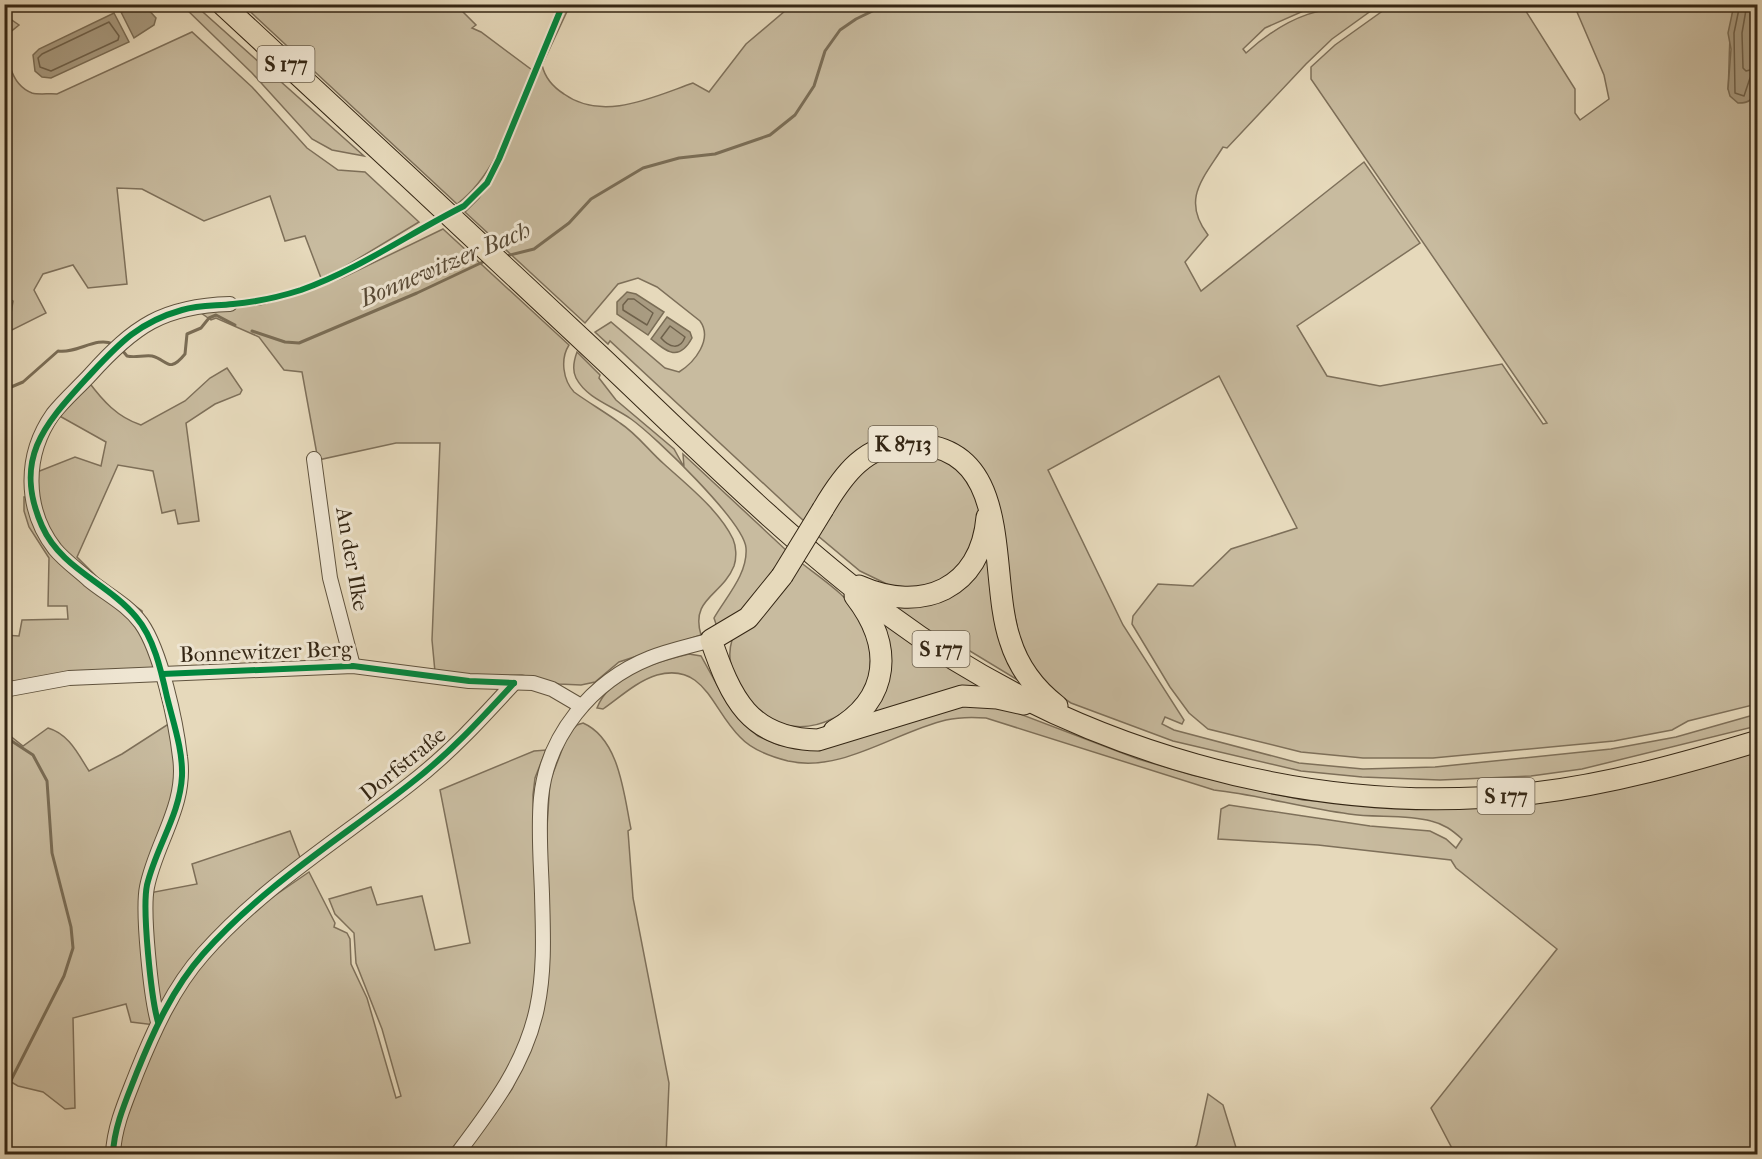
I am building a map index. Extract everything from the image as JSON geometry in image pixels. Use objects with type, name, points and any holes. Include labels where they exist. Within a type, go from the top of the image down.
[{"type":"highway","name":"S 177","points":[[222,4],[840,577],[925,640],[1051,710],[1186,762],[1309,790],[1438,799],[1486,798],[1539,793],[1638,774],[1758,741]]},
{"type":"highway","name":"K 8713","points":[[711,640],[748,618],[782,576],[843,477],[861,459],[884,447],[907,443],[935,446],[960,459],[975,477],[987,499]]},
{"type":"highway","points":[[840,577],[864,588],[905,598],[929,595],[950,586],[963,576],[980,553],[985,537],[987,499]]},
{"type":"highway","points":[[987,499],[997,540],[1005,623],[1015,656],[1042,692],[1076,721]]},
{"type":"highway","points":[[807,740],[846,724],[866,705],[876,687],[882,664],[875,625],[840,577]]},
{"type":"highway","points":[[711,640],[731,690],[748,715],[780,735],[807,740],[830,738],[962,696],[1004,699],[1051,710]]},
{"type":"street","points":[[113,1155],[113,1142],[123,1110],[158,1022],[145,899],[152,868],[173,818],[182,777],[180,756],[162,674],[151,641],[134,614],[90,580],[51,542],[35,506],[30,474],[37,444],[54,413],[119,342],[146,324],[171,314],[201,306],[230,304]]},
{"type":"street","name":"An der Ilke","points":[[314,459],[330,578],[353,666]]},
{"type":"street","name":"K 8713","points":[[457,1155],[505,1089],[528,1042],[537,1009],[543,950],[541,796],[553,751],[581,706],[602,686],[626,669],[665,652],[711,640]]},
{"type":"street","name":"Bonnewitzer Berg","points":[[4,690],[69,678],[353,666],[469,681],[533,683],[552,689],[581,706]]},
{"type":"street","name":"Dorfstraße","points":[[158,1022],[202,954],[259,898],[410,785],[457,745],[514,682]]},
{"type":"shaded area","points":[[182,5],[195,5],[364,156],[332,150],[312,139],[252,73]]},
{"type":"shaded area","points":[[243,5],[456,5],[476,25],[472,28],[481,32],[532,70],[494,160],[483,177],[457,204]]},
{"type":"shaded area","points":[[566,5],[570,5],[542,65],[545,74],[556,88],[579,102],[611,107],[645,100],[693,83],[709,92],[746,44],[792,5],[1317,5],[1265,28],[1243,49],[1246,53],[1277,29],[1308,14],[1341,7],[1379,5],[1332,39],[1227,148],[1223,147],[1202,179],[1196,200],[1196,211],[1208,235],[1185,262],[1201,291],[1364,162],[1420,243],[1297,326],[1327,376],[1380,386],[1502,364],[1543,424],[1547,423],[1311,79],[1311,67],[1335,45],[1391,5],[1522,5],[1575,89],[1575,113],[1580,120],[1609,99],[1604,75],[1574,5],[1734,5],[1728,89],[1753,97],[1758,74],[1757,704],[1688,721],[1672,730],[1614,741],[1433,758],[1363,758],[1301,752],[1208,729],[1189,713],[1170,687],[1132,624],[1133,616],[1158,584],[1193,586],[1231,549],[1297,528],[1219,376],[1048,470],[1123,625],[1184,720],[1182,724],[1165,717],[1162,724],[1174,730],[1299,763],[1363,769],[1435,767],[1611,749],[1676,737],[1757,714],[1757,726],[1582,769],[1531,776],[1440,780],[1362,777],[1301,771],[1173,741],[1071,703],[1046,687],[1024,656],[982,475],[901,437],[805,522],[610,341],[608,344],[595,332],[611,322],[665,368],[679,372],[700,350],[704,335],[700,321],[657,287],[638,278],[618,284],[585,323],[465,212],[479,198],[502,161]]},
{"type":"shaded area","points":[[5,8],[9,18],[19,25],[8,34],[11,68],[18,83],[35,94],[57,94],[192,32],[252,87],[307,148],[338,170],[365,172],[419,222],[341,269],[321,278],[305,236],[285,241],[270,196],[204,221],[142,189],[117,188],[127,284],[88,288],[73,265],[43,274],[34,290],[46,313],[8,332],[13,301],[4,295]]},
{"type":"shaded area","points":[[443,229],[569,345],[564,357],[564,369],[567,382],[574,392],[632,432],[658,459],[702,498],[727,528],[735,545],[735,563],[729,576],[703,605],[699,623],[701,635],[619,662],[595,682],[581,685],[559,684],[522,675],[472,677],[435,672],[432,640],[440,443],[396,443],[318,460],[302,372],[284,370],[259,337],[216,318],[211,320],[201,313],[217,307],[260,305],[303,293],[344,277]]},
{"type":"shaded area","points":[[577,352],[600,375],[599,378],[616,400],[674,449],[684,467],[683,454],[787,551],[745,612],[717,627],[714,618],[740,576],[746,558],[746,548],[731,519],[697,480],[643,428],[593,397],[581,385],[574,372]]},
{"type":"shaded area","points":[[227,368],[242,390],[240,394],[215,404],[186,423],[199,521],[178,524],[175,510],[162,513],[153,471],[118,465],[77,557],[101,581],[142,611],[144,623],[57,548],[44,527],[32,474],[75,457],[101,466],[106,442],[56,414],[88,381],[111,408],[132,422],[141,425],[185,401],[210,378]]},
{"type":"shaded area","points":[[922,451],[952,463],[972,486],[981,513],[979,531],[956,572],[933,586],[897,589],[860,571],[817,535],[855,477],[884,456]]},
{"type":"shaded area","points":[[24,497],[30,497],[39,528],[140,626],[156,665],[152,670],[5,686],[4,635],[19,636],[22,620],[68,619],[67,606],[48,606],[49,558],[29,527],[24,511]]},
{"type":"shaded area","points":[[989,541],[1012,668],[1016,679],[942,634],[931,634],[881,600],[922,604]]},
{"type":"shaded area","points":[[800,562],[851,604],[864,622],[874,652],[870,679],[855,702],[834,718],[808,726],[781,724],[757,710],[738,683],[730,657],[732,640]]},
{"type":"shaded area","points":[[878,618],[992,689],[864,717]]},
{"type":"shaded area","points":[[689,654],[701,656],[726,701],[742,722],[758,736],[779,745],[815,749],[928,711],[991,703],[1138,759],[1192,775],[1303,800],[1440,809],[1539,803],[1642,783],[1757,752],[1757,1154],[1455,1154],[1431,1108],[1557,949],[1456,868],[1451,860],[1318,845],[1218,839],[1221,809],[1229,805],[1370,826],[1430,831],[1446,839],[1456,848],[1462,839],[1436,822],[1349,814],[1214,790],[986,718],[946,720],[868,750],[828,761],[808,763],[788,761],[750,745],[730,726],[706,691],[697,682],[686,675],[673,673],[650,678],[635,685],[603,709],[597,708],[603,696],[623,678],[649,666]]},
{"type":"shaded area","points":[[170,723],[179,773],[150,866],[155,1025],[131,1022],[126,1004],[73,1018],[75,1108],[65,1109],[43,1092],[18,1086],[6,1079],[4,731],[23,746],[48,728],[55,731],[72,745],[89,771],[122,754]]},
{"type":"shaded area","points":[[583,723],[595,731],[613,755],[626,801],[631,829],[628,831],[633,898],[669,1083],[666,1154],[465,1154],[512,1089],[533,1041],[550,781],[568,734],[577,725]]},
{"type":"shaded area","points":[[546,750],[535,778],[533,795],[538,953],[530,1015],[521,1044],[507,1073],[480,1115],[450,1154],[116,1154],[117,1144],[160,1027],[205,956],[264,903],[309,872],[335,923],[334,927],[347,933],[350,939],[351,964],[367,998],[396,1098],[401,1096],[382,1029],[356,963],[354,933],[335,914],[329,899],[371,887],[377,905],[422,896],[435,950],[470,943],[440,790],[534,751]]},
{"type":"shaded area","points":[[290,831],[301,860],[257,893],[160,1012],[149,893],[197,884],[192,864]]},
{"type":"shaded area","points":[[1208,1094],[1223,1105],[1238,1154],[1188,1154],[1197,1145]]},
{"type":"water","points":[[1734,5],[1758,5],[1756,82],[1751,99],[1744,103],[1738,103],[1730,96],[1728,89],[1731,49],[1728,33]]},
{"type":"water","points":[[145,6],[156,18],[154,25],[134,38],[121,12]]},
{"type":"water","points":[[114,13],[129,42],[51,78],[42,77],[35,71],[33,55],[39,49]]},
{"type":"water","points":[[627,292],[636,294],[664,312],[648,335],[617,314],[617,302]]},
{"type":"water","points":[[667,317],[690,332],[692,338],[678,352],[668,351],[651,339]]},
{"type":"waterway","name":"Bonnewitzer Bach","points":[[506,256],[534,249],[569,223],[591,199],[643,168],[679,158],[715,154],[770,135],[795,115],[814,86],[825,51],[840,30],[856,19],[887,4]]},
{"type":"waterway","name":"Bonnewitzer Bach","points":[[252,331],[285,342],[299,343],[417,293],[485,261]]},
{"type":"waterway","name":"Bonnewitzer Bach","points":[[122,350],[127,356],[152,356],[171,365],[185,354],[187,334],[201,328],[209,318],[216,315],[235,325]]},
{"type":"waterway","name":"Bonnewitzer Bach","points":[[4,390],[23,382],[58,351],[72,350],[100,342],[113,344]]},
{"type":"waterway","name":"Bonnewitzer Bach","points":[[4,736],[33,755],[47,781],[52,853],[71,927],[73,948],[64,976],[4,1094]]},
{"type":"cycle path","points":[[158,1022],[148,953],[146,897],[151,871],[177,804],[182,776],[179,746],[159,665],[142,625],[125,605],[61,554],[50,541],[42,526],[34,503],[31,482],[32,463],[37,445],[57,413],[86,379],[128,337],[152,322],[188,308],[250,302],[301,290],[363,262],[464,206],[487,183],[499,159],[563,4]]},
{"type":"cycle path","points":[[162,674],[353,666],[469,681],[514,683]]},
{"type":"cycle path","points":[[113,1154],[122,1112],[150,1041],[173,995],[203,954],[226,929],[276,885],[438,761],[514,683]]}]
